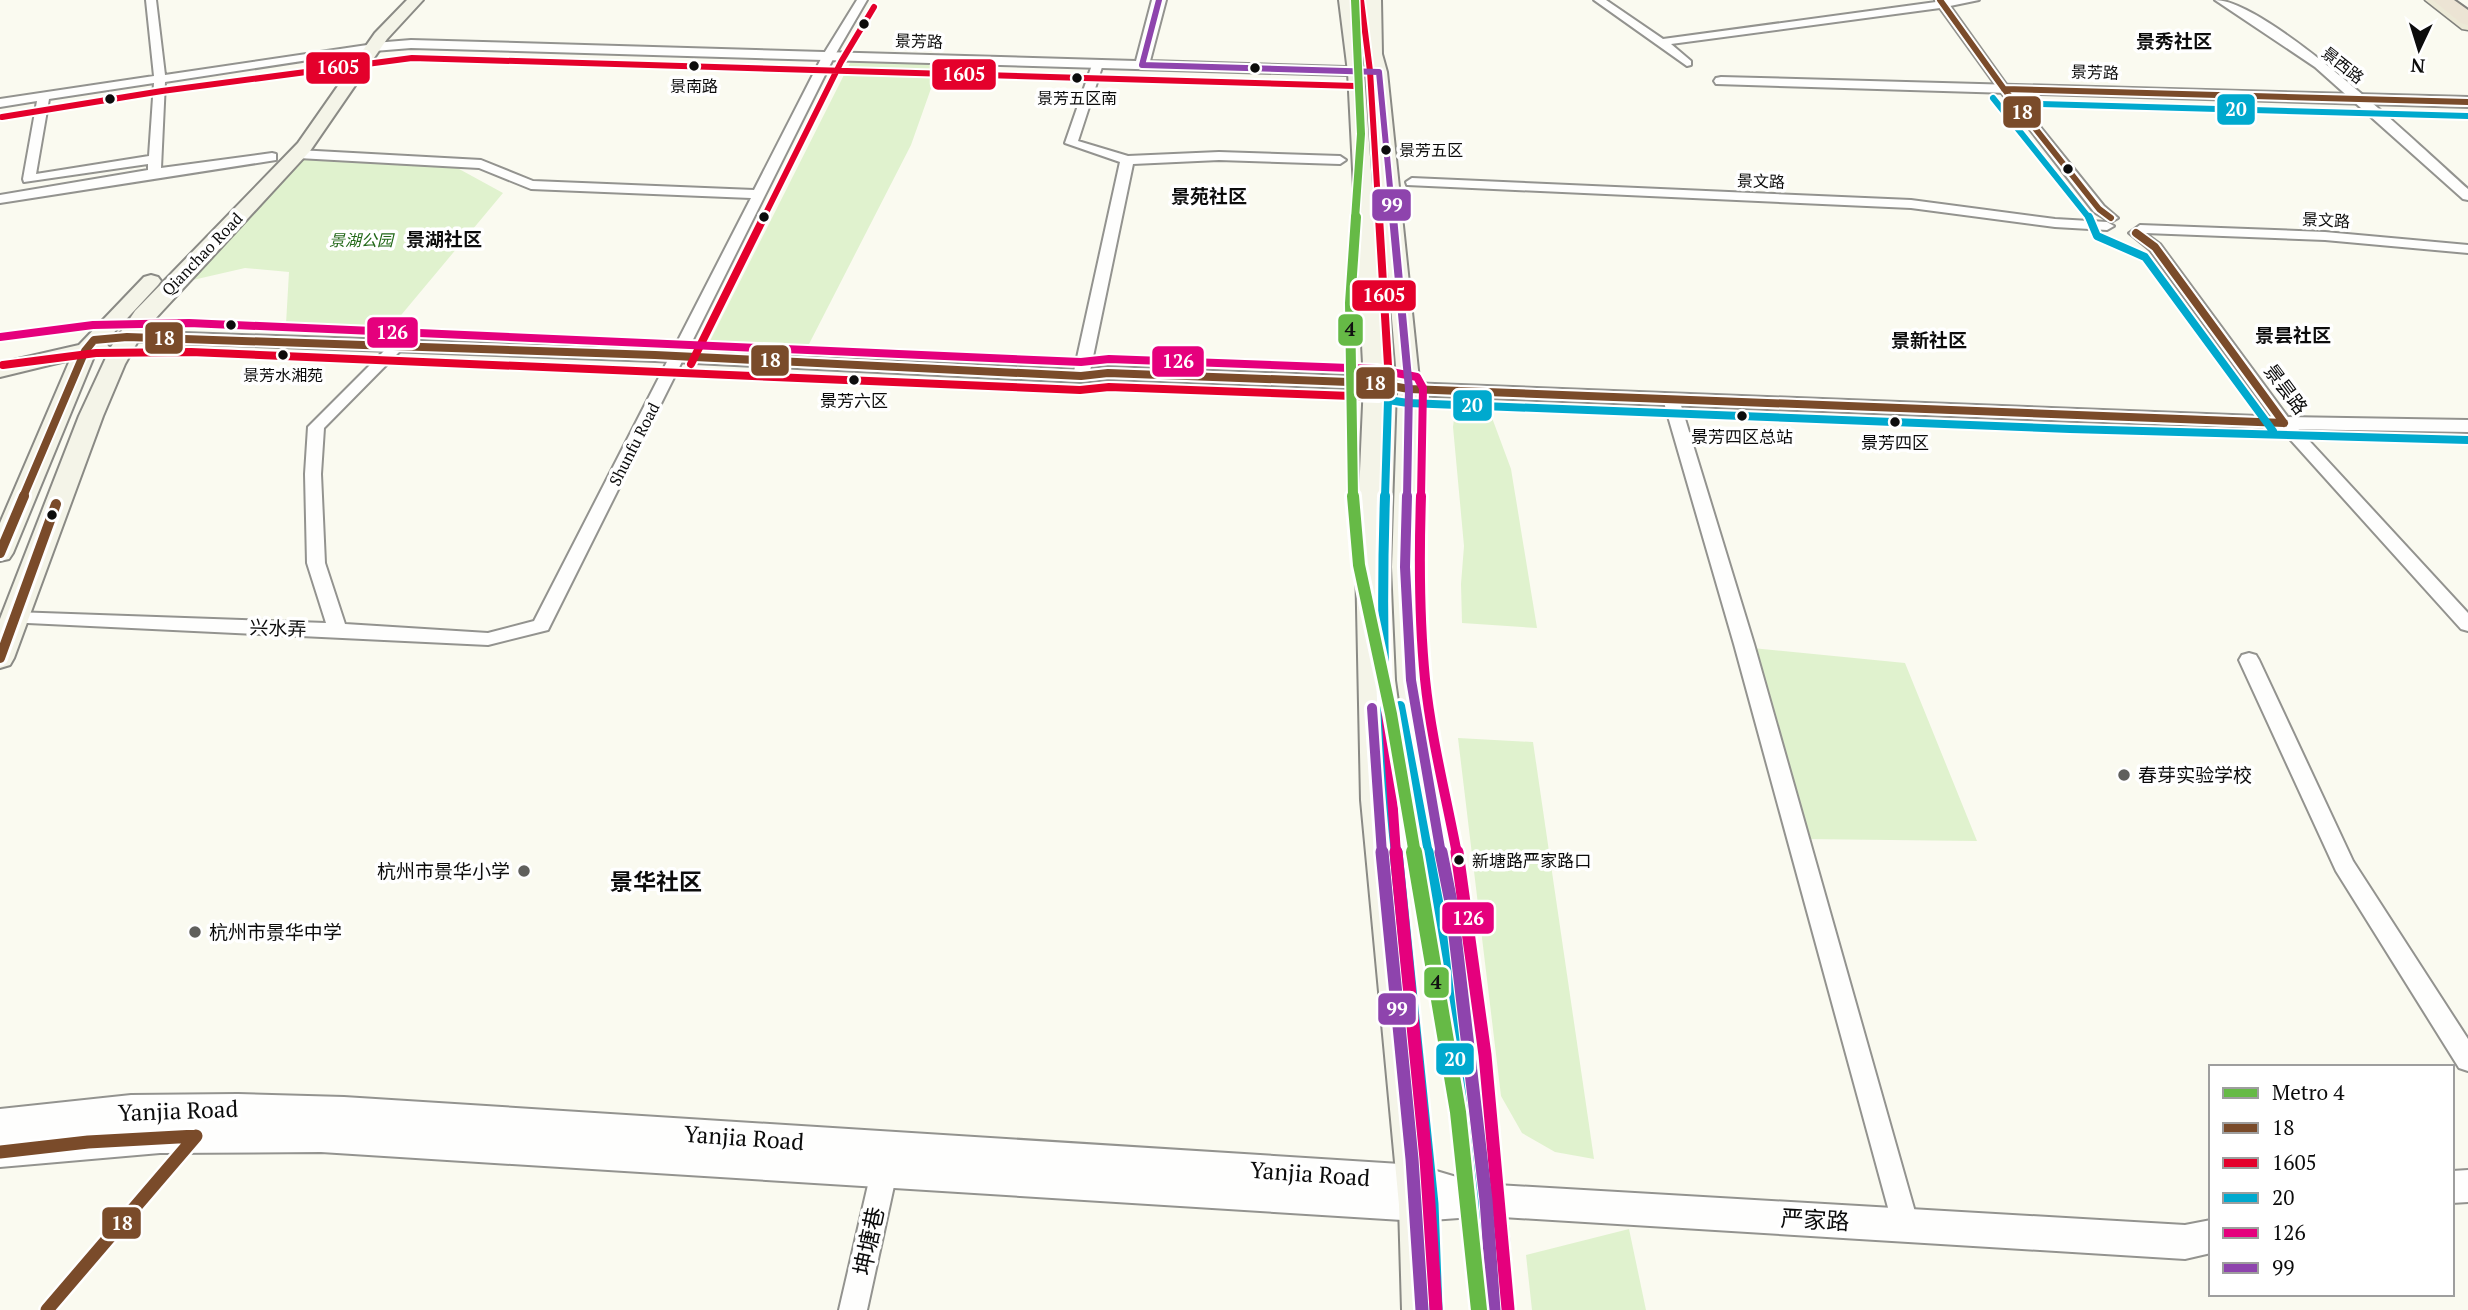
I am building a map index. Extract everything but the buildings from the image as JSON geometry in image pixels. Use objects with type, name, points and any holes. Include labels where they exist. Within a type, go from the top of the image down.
[{"type":"highway","points":[[2442,0],[2468,19]]},
{"type":"highway","points":[[2463,0],[2468,3]]},
{"type":"main road","name":"Qianchao Road","points":[[0,553],[90,345],[292,135],[354,50],[399,0]]},
{"type":"main road","name":"Qianchao Road","points":[[0,658],[99,396],[127,337],[143,316],[298,154],[374,47],[415,0]]},
{"type":"main road","points":[[1347,0],[1356,72],[1375,383],[1369,561],[1376,800],[1417,1193],[1422,1310]]},
{"type":"main road","points":[[1373,0],[1374,54],[1379,72],[1409,389],[1405,567],[1411,680],[1424,766],[1451,902],[1486,1200],[1494,1310]]},
{"type":"main road","points":[[2434,0],[2468,25]]},
{"type":"main road","points":[[0,369],[127,337]]},
{"type":"main road","points":[[0,351],[29,345],[90,345]]},
{"type":"street","points":[[151,0],[160,77],[155,166]]},
{"type":"street","name":"Shunfu Road","points":[[541,626],[829,55],[862,0]]},
{"type":"street","points":[[1142,65],[1159,0]]},
{"type":"street","points":[[1599,0],[1641,30],[1663,41],[1688,63]]},
{"type":"street","points":[[1663,41],[1942,2],[1974,0]]},
{"type":"street","name":"景西路","points":[[2220,0],[2261,21],[2360,98],[2468,196]]},
{"type":"street","name":"景昙路","points":[[1942,2],[2004,89],[2099,209],[2155,247],[2284,423],[2468,625]]},
{"type":"street","name":"景芳路","points":[[374,47],[411,44],[1379,72]]},
{"type":"street","points":[[0,103],[374,47]]},
{"type":"street","points":[[1097,64],[1072,143],[1127,160],[1219,156],[1340,160]]},
{"type":"street","name":"景芳路","points":[[1721,81],[2468,102]]},
{"type":"street","points":[[44,96],[29,179],[272,157]]},
{"type":"street","points":[[298,154],[481,164],[531,185],[760,194]]},
{"type":"street","points":[[1081,376],[1127,160]]},
{"type":"street","points":[[0,199],[155,166]]},
{"type":"street","name":"景文路","points":[[1412,181],[1911,204],[2055,223],[2124,224],[2325,236],[2468,249]]},
{"type":"street","points":[[127,337],[655,355],[1081,376],[1108,373],[1375,383],[1409,389],[1671,400],[2284,423],[2468,426]]},
{"type":"street","points":[[338,630],[316,563],[313,474],[316,427],[398,345]]},
{"type":"street","points":[[1671,400],[1744,644],[1906,1226]]},
{"type":"street","name":"兴水弄","points":[[14,618],[338,630],[488,639],[541,626]]},
{"type":"street","points":[[2249,660],[2344,865],[2468,1060]]},
{"type":"street","name":"Yanjia Road","points":[[0,1124],[131,1110],[238,1108],[344,1112],[1417,1193]]},
{"type":"street","name":"Yanjia Road","points":[[0,1152],[88,1142],[237,1135],[321,1137],[884,1172],[1417,1193]]},
{"type":"street","name":"坤塘巷","points":[[853,1310],[884,1172]]},
{"type":"street","name":"严家路","points":[[1417,1193],[1486,1200],[2185,1242],[2209,1236]]},
{"type":"green space","points":[[851,61],[940,63],[911,145],[808,346],[710,341]]},
{"type":"green space","name":"景湖公园","points":[[296,159],[450,164],[503,193],[397,320],[363,330],[286,324],[289,272],[245,268],[171,285]]},
{"type":"green space","points":[[1488,407],[1511,469],[1537,628],[1462,623],[1464,546],[1453,427],[1454,419],[1469,411]]},
{"type":"green space","points":[[1752,648],[1905,663],[1977,841],[1804,839]]},
{"type":"green space","points":[[1458,738],[1533,742],[1594,1159],[1555,1152],[1522,1133],[1501,1096]]},
{"type":"green space","points":[[1629,1229],[1646,1310],[1532,1310],[1526,1255]]},
{"type":"metro line","name":"4","points":[[1355,0],[1361,134],[1350,303],[1353,511],[1359,565],[1391,714],[1458,1112],[1479,1310]]},
{"type":"transit line","name":"99","points":[[1142,65],[1159,0]]},
{"type":"transit line","name":"1605","points":[[3,365],[96,353],[191,352],[1080,390],[1109,387],[1379,397],[1386,391],[1389,382],[1370,71],[1361,0]]},
{"type":"transit line","name":"18","points":[[1940,0],[2004,89],[2099,209],[2111,218]]},
{"type":"transit line","name":"1605","points":[[691,364],[841,62],[874,7]]},
{"type":"transit line","name":"1605","points":[[2,117],[162,91],[412,58],[1356,86]]},
{"type":"transit line","name":"99","points":[[1142,65],[1379,72],[1409,389],[1405,567],[1411,680],[1424,766],[1451,902],[1486,1200],[1494,1310]]},
{"type":"transit line","name":"18","points":[[2004,89],[2468,102]]},
{"type":"transit line","name":"20","points":[[1993,98],[2092,221],[2097,236],[2145,257],[2273,431]]},
{"type":"transit line","name":"20","points":[[2004,103],[2468,116]]},
{"type":"transit line","name":"18","points":[[2136,233],[2155,247],[2284,423]]},
{"type":"transit line","name":"126","points":[[0,337],[93,325],[189,323],[1081,362],[1109,359],[1376,369],[1417,377],[1423,388],[1420,606],[1425,679],[1473,954],[1508,1309]]},
{"type":"transit line","name":"18","points":[[0,553],[85,351],[94,340],[127,337],[655,355],[1081,376],[1108,373],[1375,383],[1409,389],[2284,423]]},
{"type":"transit line","name":"20","points":[[1436,1309],[1432,1204],[1390,799],[1383,560],[1388,400],[1408,403],[2070,429],[2468,440]]},
{"type":"transit line","name":"18","points":[[0,658],[56,504]]},
{"type":"transit line","name":"20","points":[[1400,706],[1437,904],[1472,1201],[1480,1310]]},
{"type":"transit line","name":"99","points":[[1372,708],[1382,859],[1412,1159],[1422,1310]]},
{"type":"transit line","name":"126","points":[[1386,708],[1396,858],[1426,1159],[1436,1309]]},
{"type":"transit line","name":"18","points":[[0,1152],[88,1142],[196,1136]]},
{"type":"transit line","name":"18","points":[[47,1310],[196,1136]]},
{"type":"place","name":"景南路","points":[[694,66]]},
{"type":"place","name":"景芳五区南","points":[[1077,78]]},
{"type":"place","name":"景芳五区","points":[[1386,150]]},
{"type":"place","name":"景芳水湘苑","points":[[283,355]]},
{"type":"place","name":"景芳六区","points":[[854,380]]},
{"type":"place","name":"景芳四区总站","points":[[1742,416]]},
{"type":"place","name":"景芳四区","points":[[1895,422]]},
{"type":"place","name":"春芽实验学校","points":[[2124,775]]},
{"type":"place","name":"新塘路严家路口","points":[[1459,860]]},
{"type":"place","name":"杭州市景华小学","points":[[524,871]]},
{"type":"place","name":"杭州市景华中学","points":[[195,932]]},
{"type":"district","name":"景秀社区","points":[[2174,41]]},
{"type":"district","name":"景苑社区","points":[[1209,196]]},
{"type":"district","name":"景湖社区","points":[[444,239]]},
{"type":"district","name":"景昙社区","points":[[2293,335]]},
{"type":"district","name":"景新社区","points":[[1929,340]]},
{"type":"district","name":"景华社区","points":[[656,882]]}]
